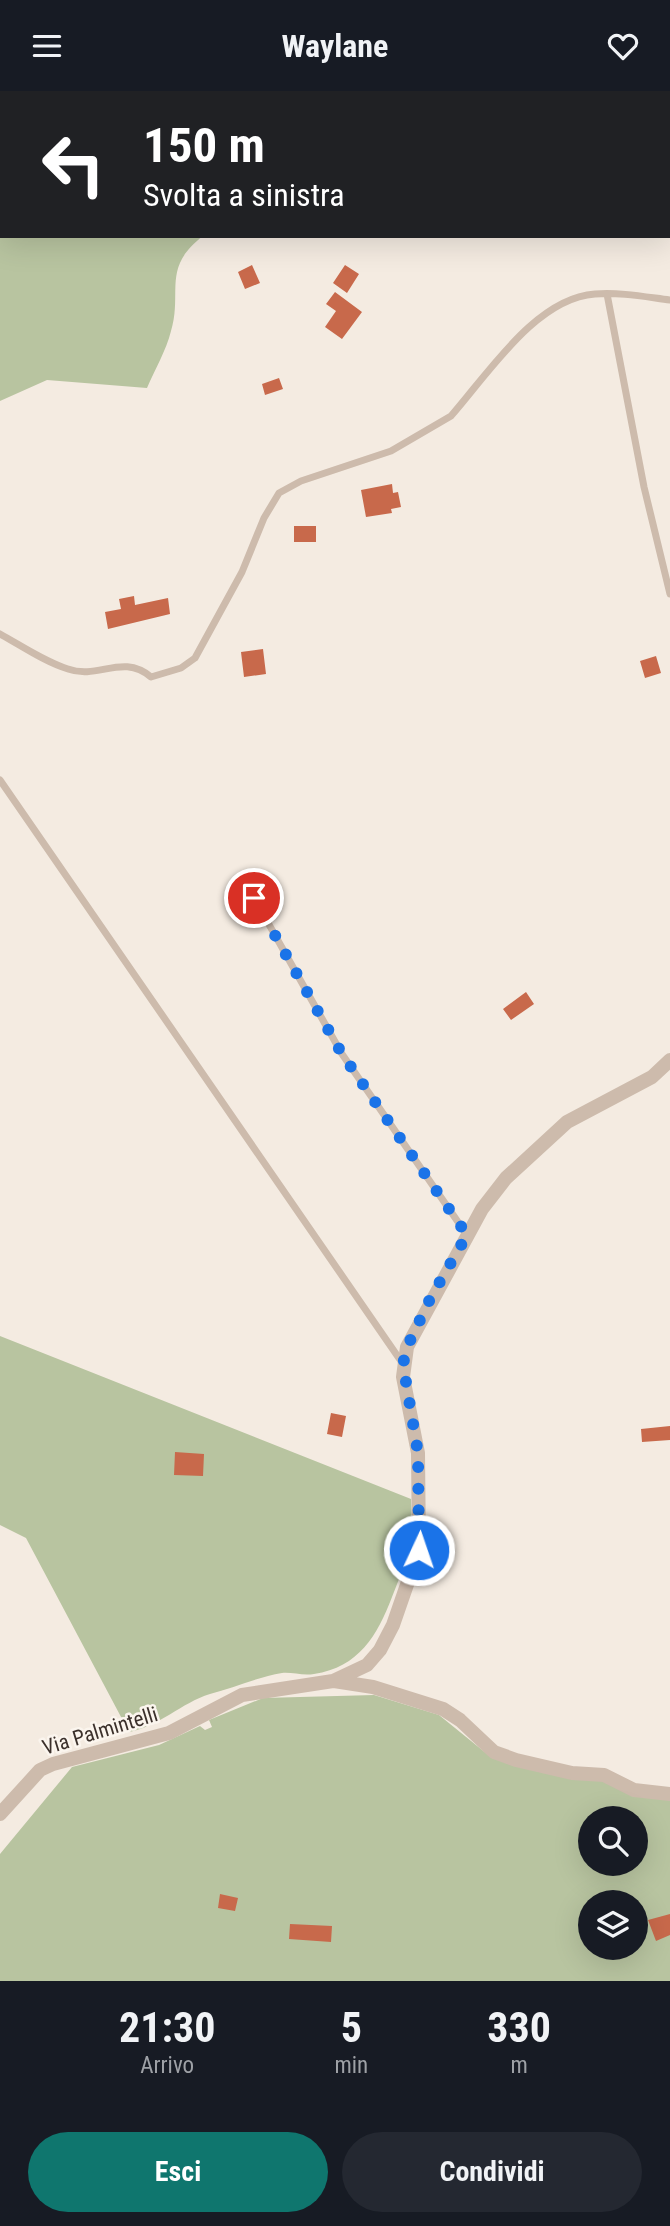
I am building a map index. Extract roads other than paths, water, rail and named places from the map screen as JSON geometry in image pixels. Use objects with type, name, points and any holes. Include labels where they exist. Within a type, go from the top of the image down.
[{"type":"street","name":"Via Palmintelli","points":[[0,1814],[40,1770],[53,1764],[169,1733],[242,1695],[333,1681],[367,1665],[380,1650],[393,1625],[419,1550],[418,1453],[403,1364],[407,1347],[431,1297],[492,1195],[551,1134],[567,1122],[652,1077],[670,1061]]},
{"type":"street","points":[[333,1681],[373,1687],[443,1710],[460,1720],[494,1752],[516,1760],[572,1773],[604,1775],[634,1790],[670,1794]]},
{"type":"lane","points":[[0,634],[68,669],[79,671],[131,665],[151,677],[181,668],[195,658],[242,572],[264,518],[279,493],[301,481],[391,451],[441,424],[546,311],[575,297],[607,294],[670,300]]},
{"type":"lane","points":[[607,294],[644,487],[670,594]]},
{"type":"lane","points":[[0,780],[403,1364]]},
{"type":"lane","points":[[254,898],[342,1054],[467,1235]]}]
